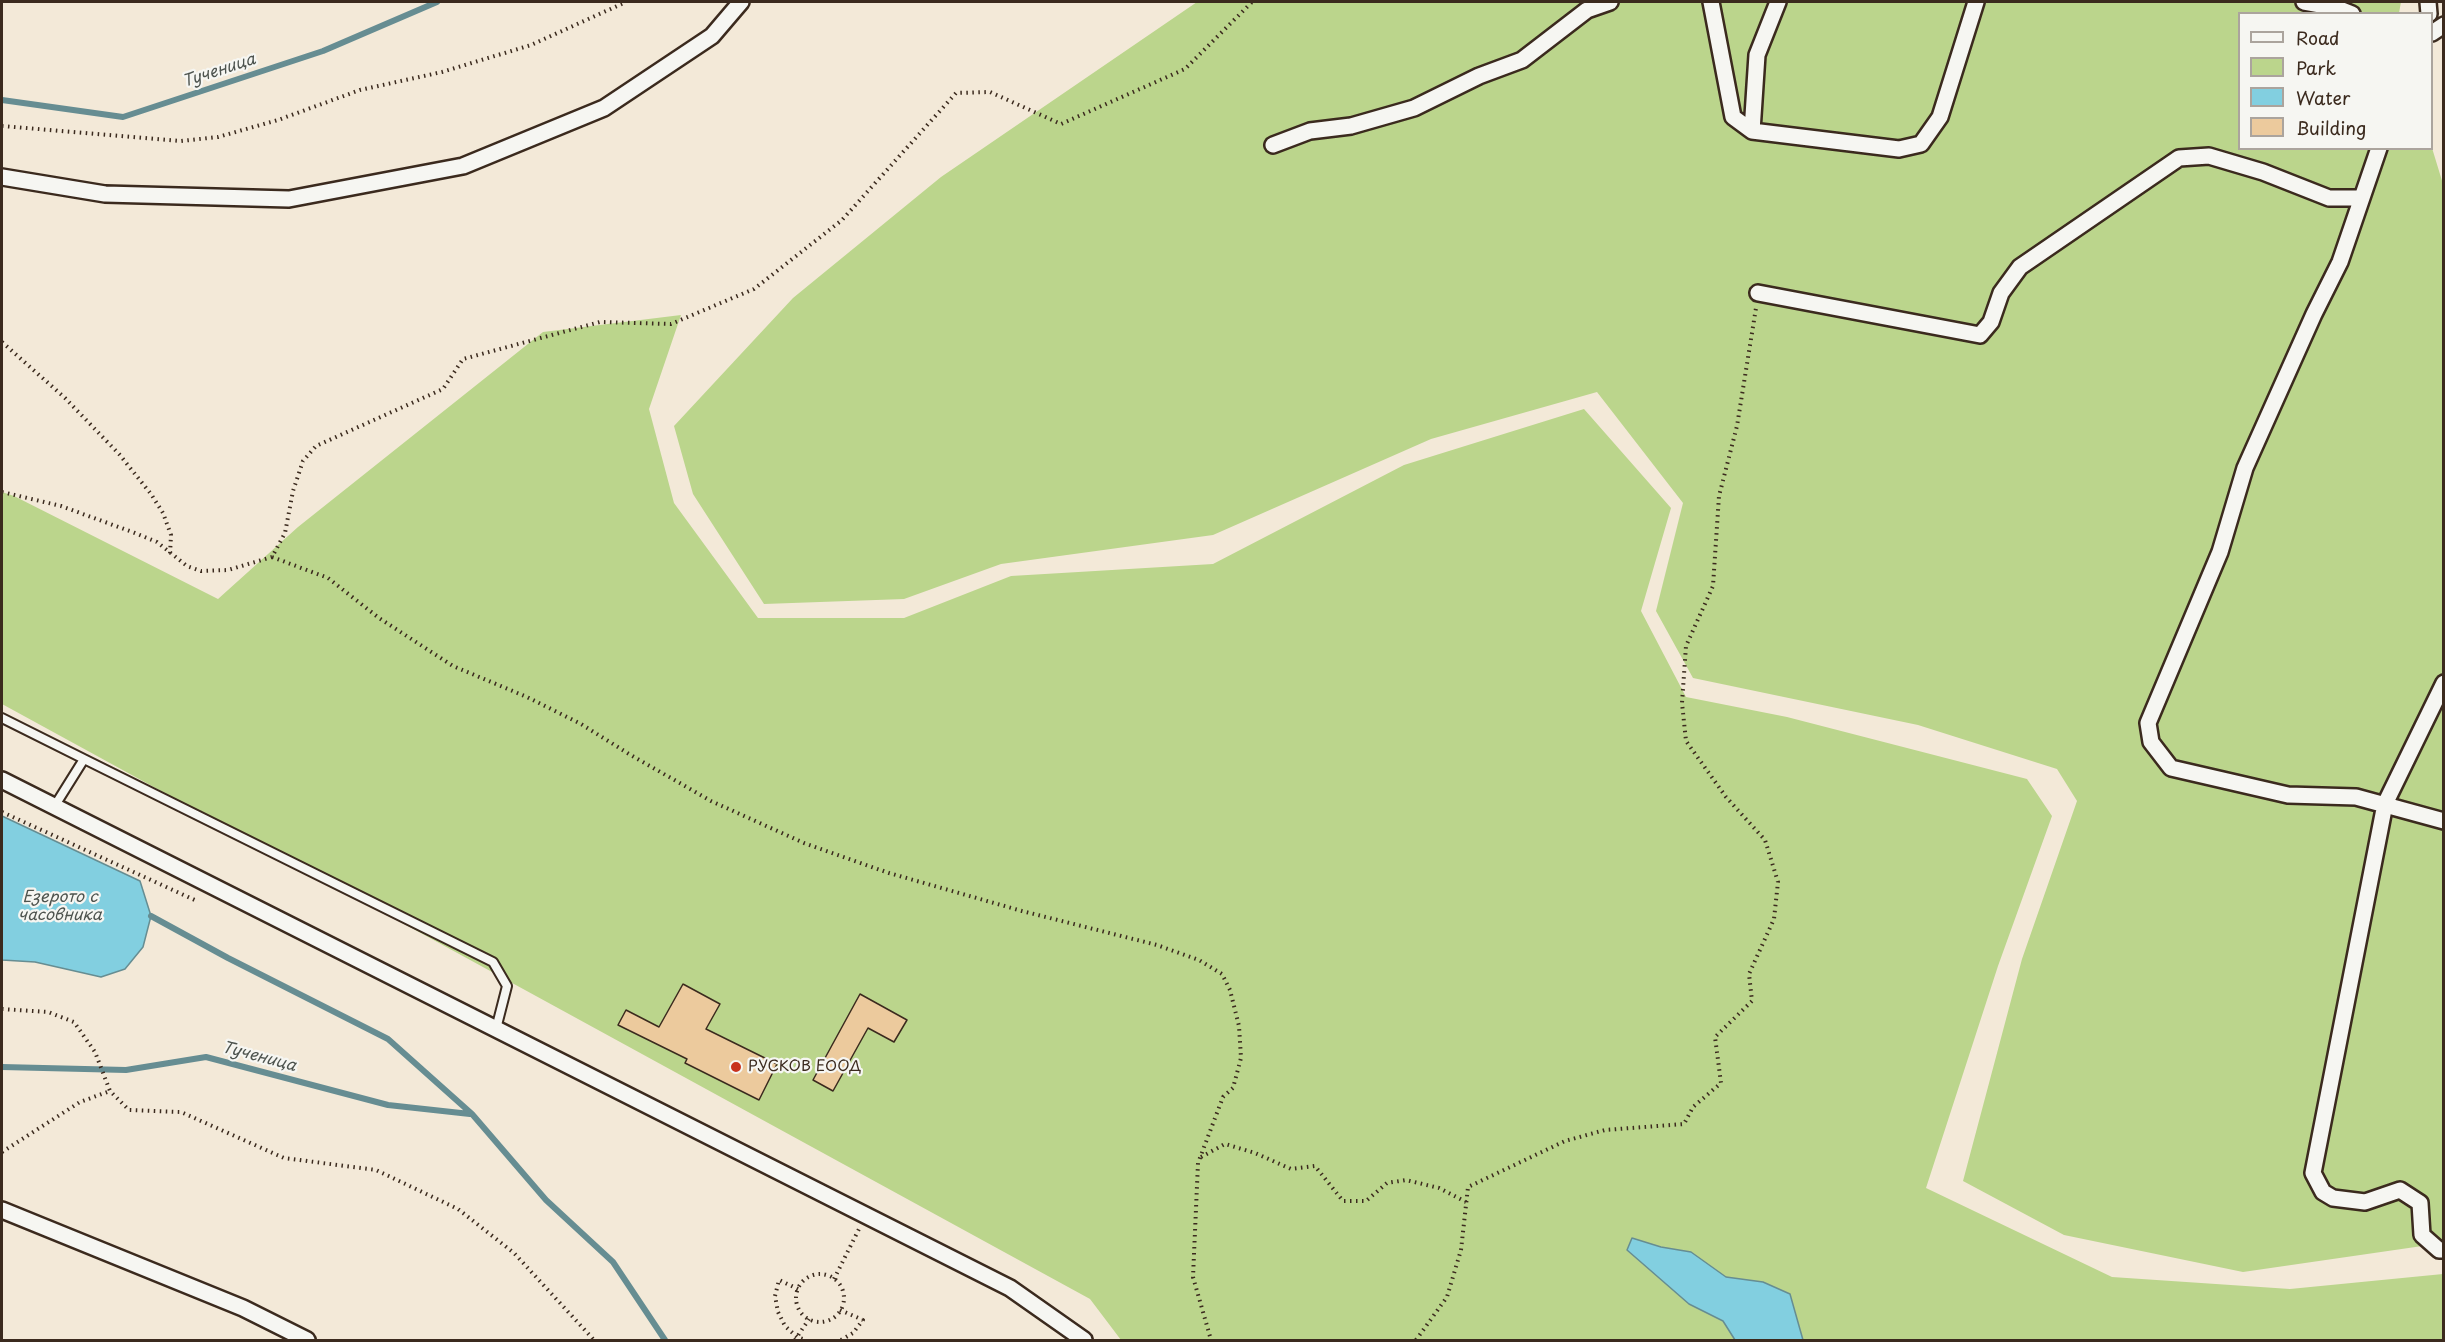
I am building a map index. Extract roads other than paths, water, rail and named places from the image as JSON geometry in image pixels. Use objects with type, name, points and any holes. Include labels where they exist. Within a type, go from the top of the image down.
[{"type":"street","points":[[2,177],[105,194],[289,200],[463,166],[604,108],[712,36],[741,2]]},
{"type":"street","points":[[1273,146],[1310,131],[1351,126],[1414,108],[1479,76],[1522,60],[1587,10],[1610,2]]},
{"type":"street","points":[[1711,2],[1733,117],[1752,131],[1899,149],[1921,144],[1940,117],[1976,2]]},
{"type":"street","points":[[1752,131],[1757,55],[1778,2]]},
{"type":"street","points":[[2304,2],[2344,12]]},
{"type":"street","points":[[2378,150],[2340,262],[2314,314],[2245,468],[2220,552],[2148,723],[2151,742],[2171,768],[2288,795],[2356,797],[2444,821]]},
{"type":"street","points":[[1758,293],[1980,335],[1991,322],[2001,293],[2020,267],[2179,158],[2209,156],[2264,172],[2329,198],[2361,198]]},
{"type":"street","points":[[2444,683],[2385,804],[2313,1173],[2324,1192],[2333,1198],[2365,1202],[2400,1190],[2420,1203],[2422,1235],[2439,1250],[2444,1250]]},
{"type":"street","points":[[2,780],[1010,1287],[1084,1341]]},
{"type":"street","points":[[2,1210],[243,1308],[307,1341]]},
{"type":"lane","points":[[2,718],[493,962],[507,987],[496,1029]]},
{"type":"lane","points":[[54,807],[84,759]]},
{"type":"water","name":"Езерото с часовника","points":[[2,816],[140,881],[151,916],[143,947],[125,969],[101,977],[35,962],[2,960]]},
{"type":"water","points":[[1632,1238],[1661,1247],[1691,1252],[1726,1277],[1763,1282],[1790,1294],[1803,1340],[1735,1340],[1723,1321],[1689,1304],[1627,1250]]},
{"type":"waterway","name":"Тученица","points":[[2,100],[123,117],[323,51],[437,2]]},
{"type":"waterway","name":"Тученица","points":[[151,916],[228,958],[388,1039],[472,1114],[546,1200],[613,1262],[665,1340]]},
{"type":"waterway","name":"Тученица","points":[[2,1067],[126,1070],[206,1057],[388,1105],[470,1114]]},
{"type":"place","name":"РУСКОВ ЕООД","points":[[736,1067]]}]
